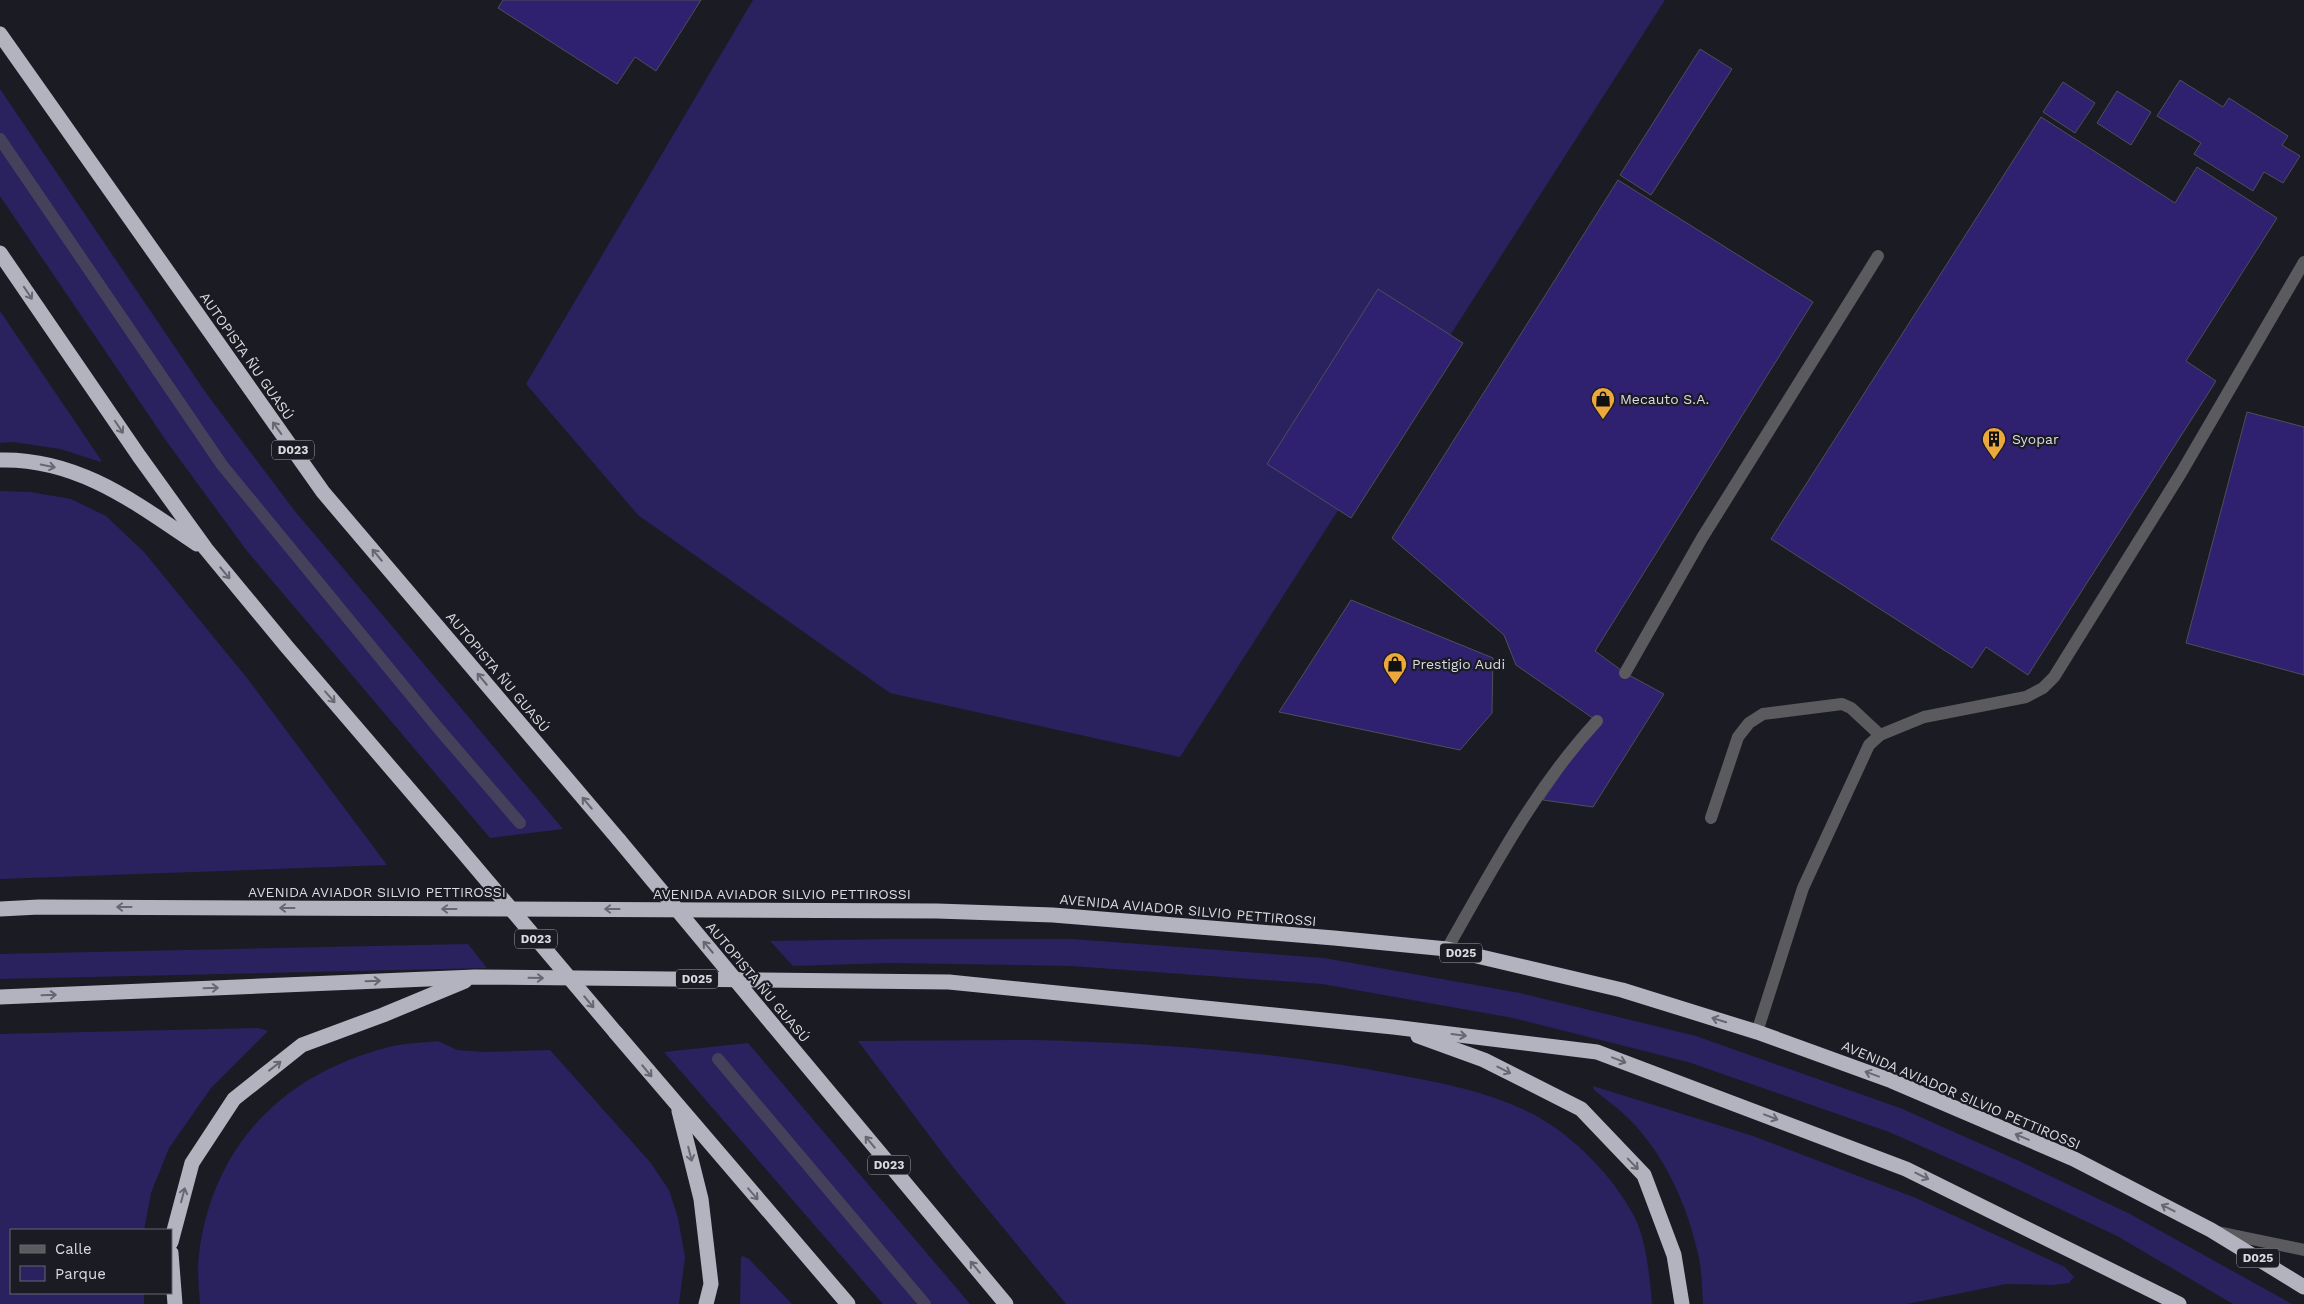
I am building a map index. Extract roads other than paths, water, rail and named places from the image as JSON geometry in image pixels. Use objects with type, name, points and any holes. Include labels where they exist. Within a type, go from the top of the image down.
[{"type":"highway","name":"AUTOPISTA ÑU GUASÚ","points":[[0,34],[323,492],[619,840],[1006,1304]]},
{"type":"highway","name":"D023","points":[[0,253],[206,549],[678,1107],[848,1304]]},
{"type":"highway","points":[[0,460],[20,460],[68,470],[118,491],[206,549]]},
{"type":"highway","points":[[0,900],[39,907]]},
{"type":"highway","name":"AVENIDA AVIADOR SILVIO PETTIROSSI","points":[[0,908],[817,909],[1053,915],[1447,949],[1622,990],[1757,1032],[1892,1081],[2065,1155],[2211,1230],[2304,1287]]},
{"type":"highway","points":[[172,1238],[192,1163],[234,1099],[302,1045],[383,1015],[475,977]]},
{"type":"highway","name":"D025","points":[[0,997],[475,977],[949,982],[1393,1027],[1597,1052],[1906,1169],[2179,1304]]},
{"type":"highway","points":[[1393,1027],[1484,1060],[1581,1109],[1644,1175],[1674,1254],[1682,1304]]},
{"type":"highway","points":[[678,1107],[701,1199],[711,1284],[706,1304]]},
{"type":"highway","points":[[172,1266],[175,1304]]},
{"type":"street","points":[[1626,674],[1702,538],[1878,256]]},
{"type":"street","points":[[1757,1032],[1803,888],[1869,745],[1880,735],[1924,717],[2026,697],[2043,688],[2054,676],[2181,473],[2304,262]]},
{"type":"street","points":[[1711,818],[1738,737],[1749,723],[1763,714],[1842,704],[1851,708],[1880,735]]},
{"type":"street","points":[[1447,949],[1517,826],[1584,735],[1597,721]]},
{"type":"street","points":[[2211,1230],[2304,1250]]},
{"type":"waterway","points":[[0,139],[222,465],[438,728],[520,823]]},
{"type":"waterway","points":[[718,1059],[925,1304]]},
{"type":"place","name":"Mecauto S.A.","points":[[1603,420]]},
{"type":"place","name":"Syopar","points":[[1994,460]]},
{"type":"place","name":"Prestigio Audi","points":[[1395,685]]}]
